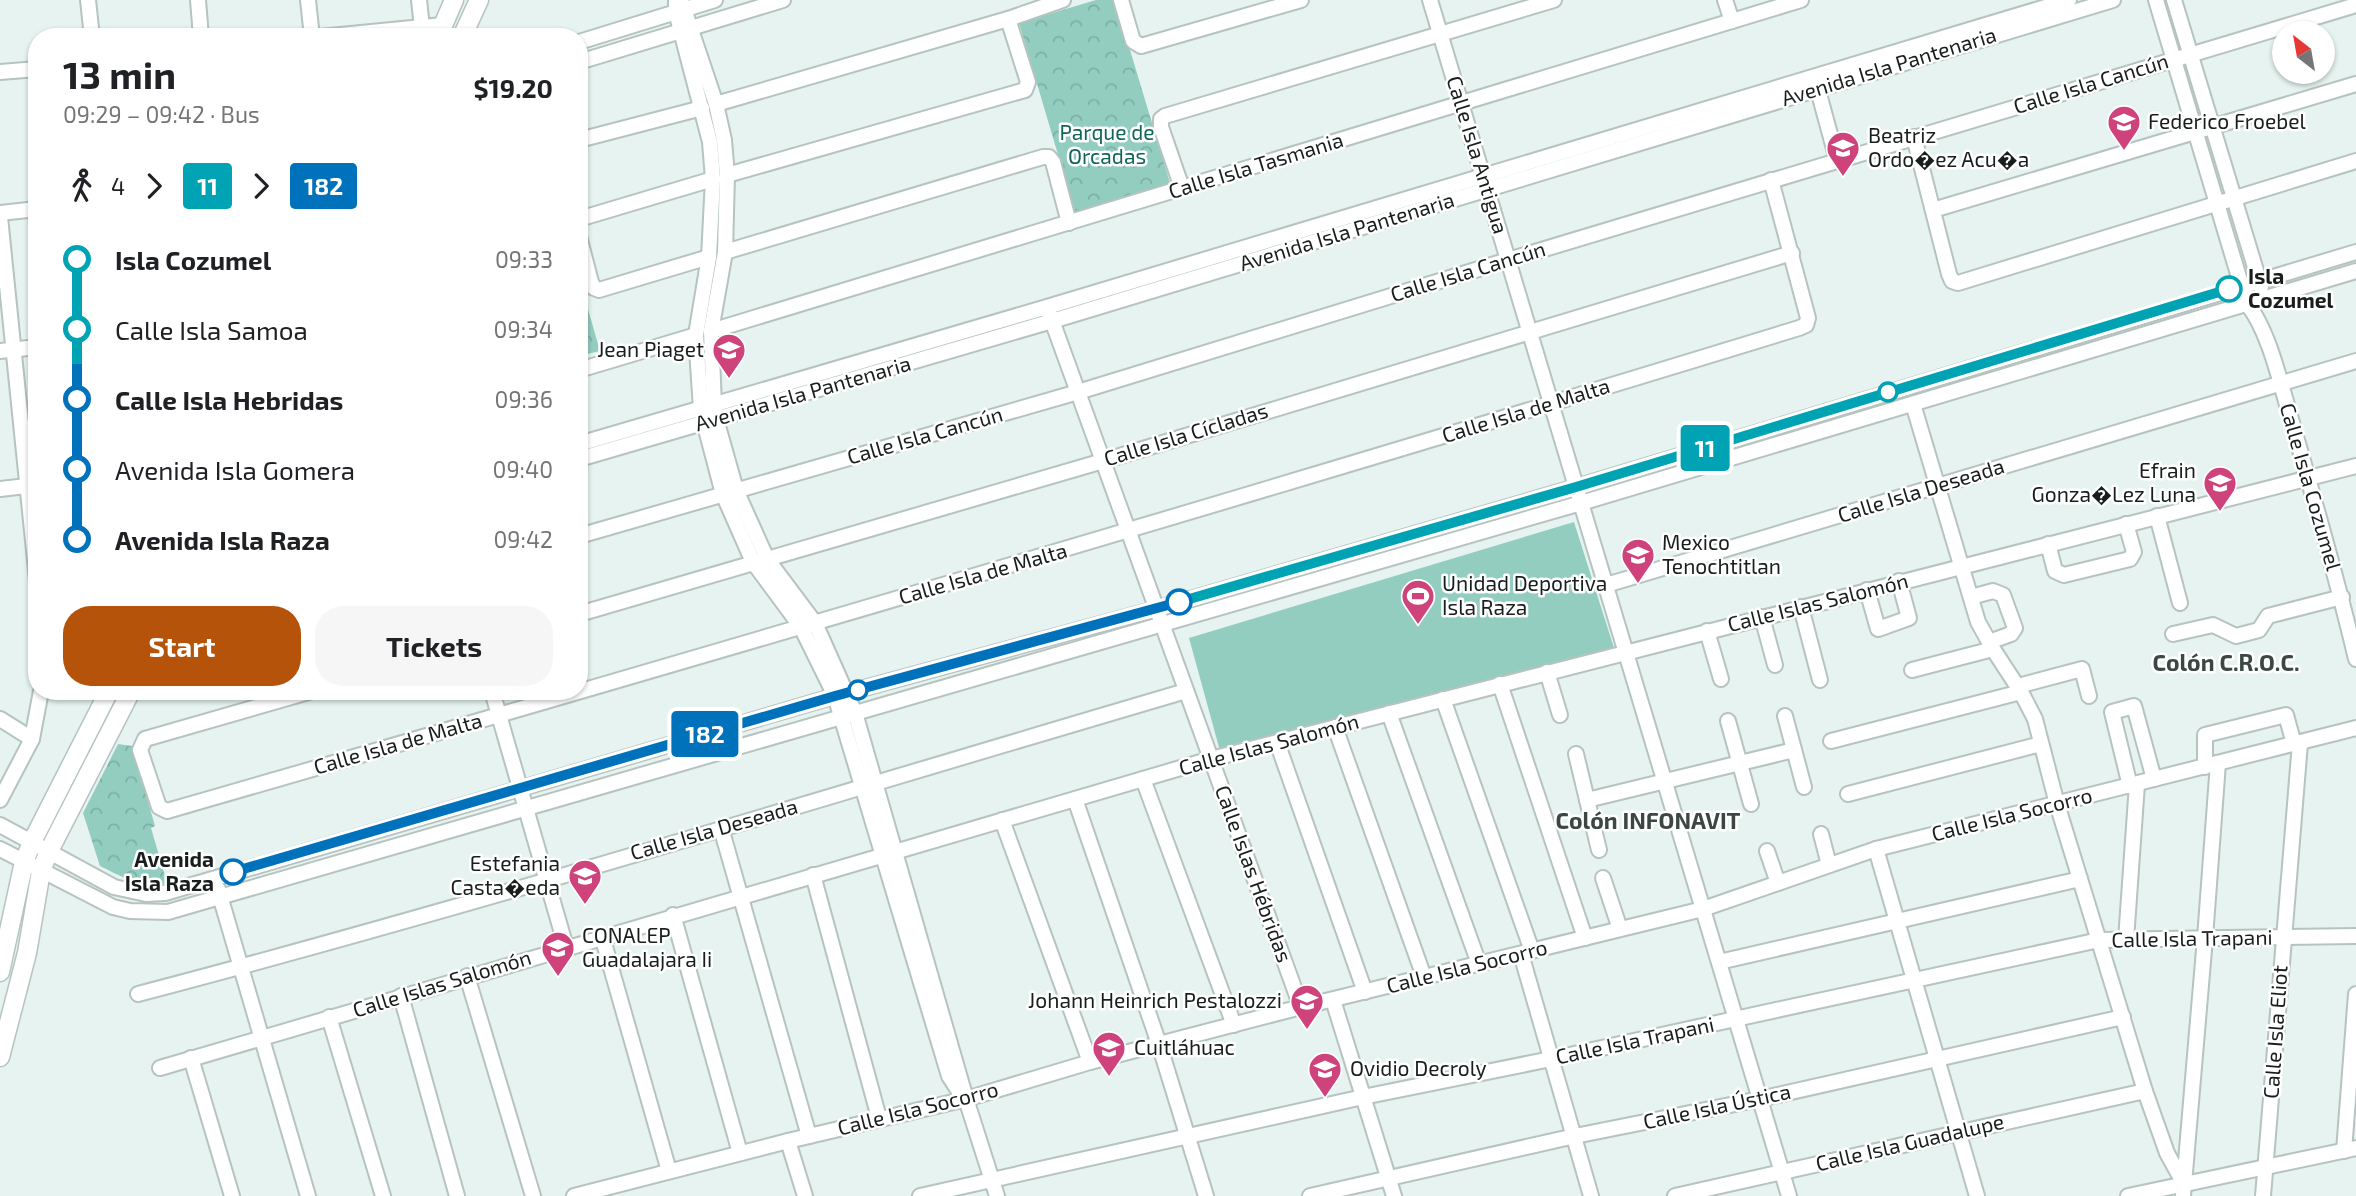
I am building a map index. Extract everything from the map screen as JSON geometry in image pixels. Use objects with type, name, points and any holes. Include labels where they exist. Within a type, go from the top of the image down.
[{"type":"main road","points":[[442,28],[454,0]]},
{"type":"main road","points":[[466,28],[479,0]]},
{"type":"main road","points":[[0,972],[24,862],[104,700]]},
{"type":"main road","points":[[0,1057],[27,953],[41,871],[48,851],[126,700]]},
{"type":"street","points":[[88,0],[91,28]]},
{"type":"street","points":[[198,0],[200,28]]},
{"type":"street","points":[[308,0],[311,28]]},
{"type":"street","points":[[419,0],[422,28]]},
{"type":"street","points":[[588,39],[680,5],[715,0]]},
{"type":"street","points":[[588,59],[783,0]]},
{"type":"street","points":[[588,138],[709,106],[1008,19],[1063,0]]},
{"type":"street","points":[[1121,0],[1133,41],[1138,46],[1301,0]]},
{"type":"street","name":"Calle Isla Antigua","points":[[1430,0],[1789,1196]]},
{"type":"street","points":[[1182,188],[1161,127],[1161,120],[1169,115],[1554,0]]},
{"type":"street","points":[[1725,0],[1731,21]]},
{"type":"street","name":"Calle Isla Tasmania","points":[[711,331],[1801,0]]},
{"type":"street","name":"Avenida Isla Pantenaria","points":[[1816,83],[2069,0]]},
{"type":"street","name":"Avenida Isla Pantenaria","points":[[588,456],[709,414],[1816,83],[2113,0]]},
{"type":"street","name":"Calle Isla Cozumel","points":[[2157,0],[2247,304],[2258,317],[2280,382],[2342,597],[2356,659]]},
{"type":"street","points":[[2174,0],[2264,299],[2258,317]]},
{"type":"street","points":[[680,5],[717,141],[724,252],[696,335],[709,414],[729,492],[760,560],[808,625],[841,694],[889,853],[949,1076],[952,1084],[966,1099],[997,1196]]},
{"type":"street","name":"Calle Isla Cancún","points":[[588,533],[1078,392],[2356,5]]},
{"type":"street","points":[[588,216],[1023,91],[1027,88],[1008,19]]},
{"type":"street","points":[[0,72],[28,70]]},
{"type":"street","points":[[1816,83],[1838,160]]},
{"type":"street","points":[[1933,210],[2356,84]]},
{"type":"street","points":[[1914,137],[1952,281],[1958,283],[2356,162]]},
{"type":"street","points":[[724,252],[1049,157],[1053,162],[1069,222]]},
{"type":"street","points":[[709,414],[709,257],[720,177]]},
{"type":"street","points":[[1771,180],[1792,253]]},
{"type":"street","points":[[28,210],[0,215],[7,350],[28,463]]},
{"type":"street","points":[[0,825],[114,887],[130,892],[165,892],[841,694],[1156,609],[1576,487],[2356,252]]},
{"type":"street","name":"Calle Isla de Malta","points":[[588,689],[1128,531],[1806,325],[1808,317],[1792,253]]},
{"type":"street","name":"Calle Isla Cícladas","points":[[588,611],[1103,461],[1792,253]]},
{"type":"street","points":[[588,267],[594,288],[599,290],[709,257]]},
{"type":"street","points":[[0,849],[113,907],[130,911],[168,912],[1581,503],[2356,271]]},
{"type":"street","name":"Calle Islas Hébridas","points":[[1050,314],[1301,1007]]},
{"type":"street","points":[[588,367],[696,335]]},
{"type":"street","points":[[7,350],[28,348]]},
{"type":"street","name":"Calle Isla Deseada","points":[[1606,585],[2356,361]]},
{"type":"street","points":[[1913,404],[1978,622],[2020,689],[2035,719],[2057,804],[2145,1091],[2183,1190]]},
{"type":"street","name":"Avenida Isla Pantenaria","points":[[588,442],[709,414]]},
{"type":"street","name":"Calle Islas Salomón","points":[[160,1068],[1211,759],[2356,466]]},
{"type":"street","points":[[0,489],[28,486]]},
{"type":"street","points":[[2157,516],[2180,603]]},
{"type":"street","points":[[2048,544],[2055,571],[2064,575],[2130,559],[2134,552],[2126,524]]},
{"type":"street","points":[[1867,590],[1878,629],[1909,618],[1899,581]]},
{"type":"street","points":[[1912,670],[1991,646],[2011,634],[2015,628],[2003,595],[1993,592],[1971,597]]},
{"type":"street","points":[[2173,634],[2213,625],[2236,636],[2259,630],[2268,616],[2342,597]]},
{"type":"street","points":[[1801,607],[1820,680]]},
{"type":"street","points":[[1762,617],[1775,665]]},
{"type":"street","points":[[1707,631],[1721,679]]},
{"type":"street","points":[[1831,741],[2020,689],[2082,669],[2089,696]]},
{"type":"street","points":[[1547,672],[1560,715]]},
{"type":"street","points":[[1500,684],[1585,938]]},
{"type":"street","name":"Calle Isla Deseada","points":[[138,994],[242,967],[547,879],[1186,691]]},
{"type":"street","points":[[1443,699],[1527,952],[1551,1059],[1591,1196]]},
{"type":"street","points":[[0,800],[32,738],[39,700]]},
{"type":"street","name":"Calle Isla de Malta","points":[[280,700],[149,737],[142,743],[140,750],[159,807],[167,811],[550,700]]},
{"type":"street","points":[[495,700],[566,947]]},
{"type":"street","points":[[2126,940],[2133,785],[2112,712],[2134,706],[2154,779]]},
{"type":"street","points":[[1389,713],[1479,964]]},
{"type":"street","points":[[2183,1190],[2206,939],[2212,765],[2205,735],[2286,715],[2297,743]]},
{"type":"street","points":[[1785,716],[1804,787]]},
{"type":"street","points":[[0,719],[32,738]]},
{"type":"street","points":[[1728,722],[1751,804]]},
{"type":"street","points":[[1335,727],[1424,977]]},
{"type":"street","name":"Calle Isla Socorro","points":[[574,1196],[592,1194],[669,1171],[879,1118],[966,1099],[1090,1062],[1301,1007],[1703,909],[1876,849],[2356,728]]},
{"type":"street","points":[[1277,742],[1365,992]]},
{"type":"street","name":"Calle Isla Eliot","points":[[2263,1196],[2297,743]]},
{"type":"street","points":[[1848,794],[2041,744]]},
{"type":"street","points":[[1587,800],[1794,750]]},
{"type":"street","points":[[1576,754],[1599,850]]},
{"type":"street","points":[[1143,779],[1234,1025]]},
{"type":"street","points":[[1074,799],[1159,1044],[1206,1196]]},
{"type":"street","points":[[1002,820],[1090,1062]]},
{"type":"street","points":[[721,828],[809,1136]]},
{"type":"street","points":[[1821,834],[1829,866]]},
{"type":"street","points":[[1876,849],[1977,1196]]},
{"type":"street","points":[[1766,851],[1778,883]]},
{"type":"street","points":[[813,875],[879,1118]]},
{"type":"street","points":[[215,877],[308,1196]]},
{"type":"street","points":[[1603,878],[1620,929]]},
{"type":"street","points":[[1719,962],[2080,879]]},
{"type":"street","points":[[673,915],[740,1153]]},
{"type":"street","points":[[602,936],[669,1171]]},
{"type":"street","name":"Calle Isla Trapani","points":[[920,1196],[1363,1097],[2099,940],[2356,936]]},
{"type":"street","points":[[467,976],[533,1196]]},
{"type":"street","points":[[2128,1196],[2183,1190],[2266,1167],[2350,1150],[2356,994]]},
{"type":"street","points":[[401,996],[457,1196]]},
{"type":"street","points":[[1333,1000],[1394,1196]]},
{"type":"street","points":[[329,1017],[383,1196]]},
{"type":"street","name":"Calle Isla Ústica","points":[[1310,1196],[2123,1017]]},
{"type":"street","points":[[191,1058],[232,1196]]},
{"type":"street","name":"Calle Isla Guadalupe","points":[[1675,1196],[2145,1091]]},
{"type":"street","points":[[788,1141],[805,1196]]},
{"type":"green space","name":"Parque de Orcadas","points":[[1096,0],[1115,0],[1170,183],[1075,212],[1019,23]]},
{"type":"green space","points":[[588,309],[600,351],[588,354]]},
{"type":"green space","name":"Unidad Deportiva Isla Raza","points":[[1574,522],[1614,648],[1220,751],[1189,638]]},
{"type":"green space","points":[[118,744],[132,746],[155,826],[151,828],[167,883],[141,883],[100,866],[83,813]]},
{"type":"bus line","name":"11","points":[[1179,602],[1576,487],[2229,289]]},
{"type":"bus line","name":"182","points":[[233,872],[835,696],[1179,602]]},
{"type":"place","name":"Federico Froebel","points":[[2124,152]]},
{"type":"place","name":"Beatriz Ordo�ez Acu�a","points":[[1843,178]]},
{"type":"place","name":"Isla Cozumel","points":[[2229,289]]},
{"type":"place","name":"Jean Piaget","points":[[729,380]]},
{"type":"place","name":"Efrain Gonza�Lez Luna","points":[[2220,513]]},
{"type":"place","name":"Mexico Tenochtitlan","points":[[1638,585]]},
{"type":"place","name":"Unidad Deportiva Isla Raza","points":[[1418,626]]},
{"type":"place","name":"Avenida Isla Raza","points":[[233,872]]},
{"type":"place","name":"Estefania Casta�eda","points":[[585,906]]},
{"type":"place","name":"CONALEP Guadalajara Ii","points":[[558,978]]},
{"type":"place","name":"Johann Heinrich Pestalozzi","points":[[1307,1031]]},
{"type":"place","name":"Cuitláhuac","points":[[1109,1078]]},
{"type":"place","name":"Ovidio Decroly","points":[[1325,1099]]},
{"type":"district","name":"Colón C.R.O.C.","points":[[2226,663]]},
{"type":"district","name":"Colón INFONAVIT","points":[[1648,821]]}]
